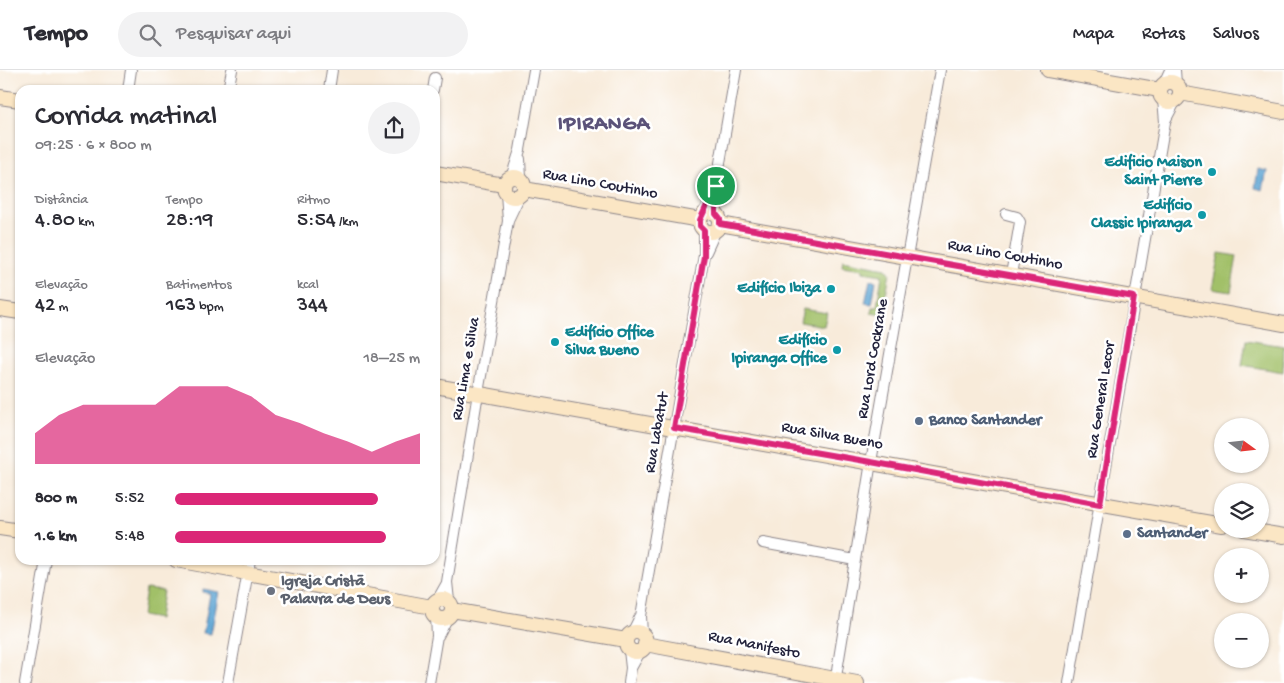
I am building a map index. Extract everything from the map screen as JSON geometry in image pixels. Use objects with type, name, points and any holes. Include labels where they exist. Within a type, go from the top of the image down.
[{"type":"main road","points":[[1048,70],[1171,89],[1284,112]]},
{"type":"main road","points":[[0,97],[15,99]]},
{"type":"main road","name":"Rua Lino Coutinho","points":[[440,175],[1284,324]]},
{"type":"main road","points":[[0,309],[15,311]]},
{"type":"main road","name":"Rua Silva Bueno","points":[[440,387],[1214,524]]},
{"type":"main road","points":[[0,528],[15,530]]},
{"type":"main road","points":[[1269,533],[1284,536]]},
{"type":"main road","name":"Rua Manifesto","points":[[248,566],[442,608],[636,642],[835,681],[857,683]]},
{"type":"street","points":[[129,85],[131,70]]},
{"type":"street","points":[[229,85],[232,70]]},
{"type":"street","points":[[330,85],[332,70]]},
{"type":"street","name":"Rua Lima e Silva","points":[[430,683],[534,70]]},
{"type":"street","name":"Rua Labatut","points":[[629,683],[736,70]]},
{"type":"street","name":"Rua Lord Cockrane","points":[[835,681],[871,462],[940,70]]},
{"type":"street","name":"Rua General Lecor","points":[[1069,683],[1171,89],[1170,70]]},
{"type":"street","points":[[434,85],[435,78]]},
{"type":"street","points":[[1006,214],[1017,217],[1020,222],[1011,275]]},
{"type":"street","points":[[763,543],[855,560]]},
{"type":"street","points":[[25,683],[45,565]]},
{"type":"street","points":[[228,683],[248,566]]},
{"type":"green space","points":[[1219,253],[1237,256],[1231,292],[1212,289]]},
{"type":"green space","points":[[843,260],[886,268],[890,273],[882,315],[871,313],[872,307],[877,307],[882,275],[863,272],[863,269],[842,266]]},
{"type":"green space","points":[[803,309],[827,313],[824,326],[800,322]]},
{"type":"green space","points":[[1246,340],[1284,346],[1283,372],[1242,365]]},
{"type":"green space","points":[[146,589],[163,591],[159,619],[142,616]]},
{"type":"water","points":[[1258,169],[1267,171],[1263,190],[1255,188]]},
{"type":"water","points":[[870,280],[876,281],[872,304],[865,303]]},
{"type":"water","points":[[203,589],[219,592],[211,634],[203,633],[210,594],[203,592]]},
{"type":"place","name":"Edificio Maison Saint Pierre","points":[[1212,172]]},
{"type":"place","name":"Edifício Classic Ipiranga","points":[[1202,215]]},
{"type":"place","name":"Edifício Ibiza","points":[[831,289]]},
{"type":"place","name":"Edifício Office Silva Bueno","points":[[555,342]]},
{"type":"place","name":"Edifício Ipiranga Office","points":[[837,350]]},
{"type":"place","name":"Banco Santander","points":[[919,421]]},
{"type":"place","name":"Santander","points":[[1127,534]]},
{"type":"place","name":"Igreja Cristã Palavra de Deus","points":[[271,591]]},
{"type":"district","name":"IPIRANGA","points":[[604,125]]},
{"type":"route","points":[[716,186],[716,214],[720,219],[720,224],[1134,297],[1100,504],[674,428],[704,256],[704,230],[700,226],[700,220],[716,186]]}]
